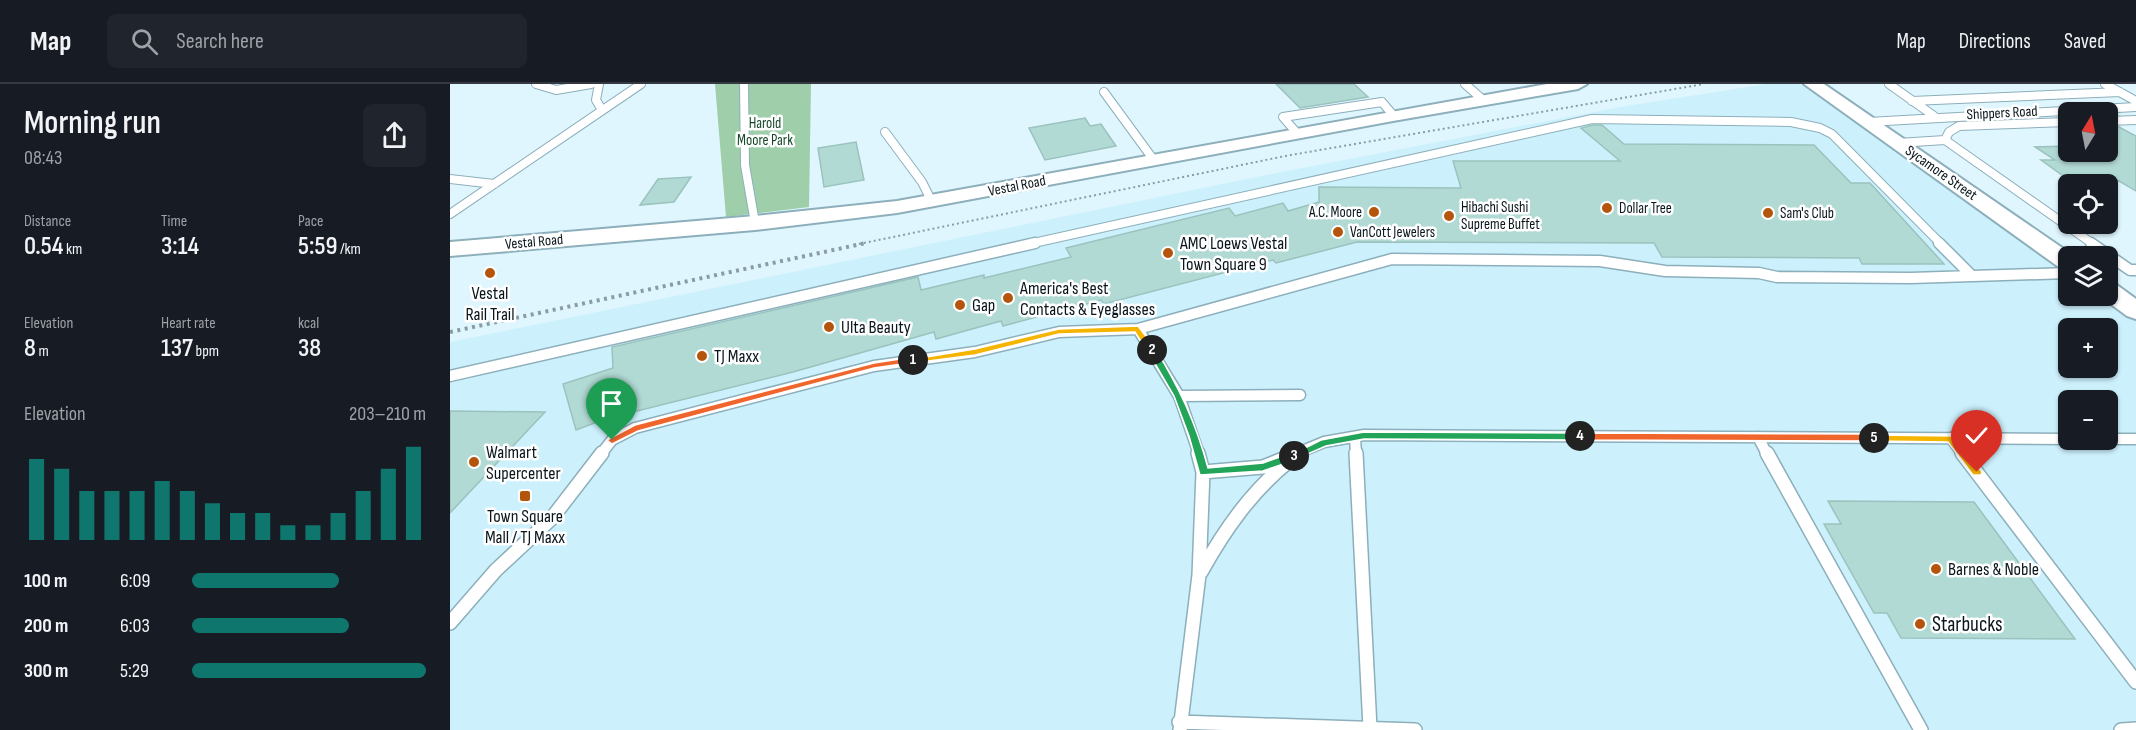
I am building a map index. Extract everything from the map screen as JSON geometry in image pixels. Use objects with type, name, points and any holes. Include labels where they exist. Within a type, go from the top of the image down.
[{"type":"street","name":"Vestal Road","points":[[450,249],[755,223],[932,202],[1296,132],[1578,84]]},
{"type":"street","name":"Sycamore Street","points":[[1813,84],[2058,255]]},
{"type":"street","points":[[2118,298],[2136,311]]},
{"type":"lane","points":[[536,84],[541,88],[560,90],[591,84]]},
{"type":"lane","points":[[598,84],[596,100],[602,110]]},
{"type":"lane","points":[[450,214],[641,84]]},
{"type":"lane","points":[[744,84],[745,165],[755,223]]},
{"type":"lane","points":[[1465,84],[1482,99]]},
{"type":"lane","points":[[1889,84],[1934,116]]},
{"type":"lane","points":[[2105,84],[2136,101]]},
{"type":"lane","points":[[1104,92],[1153,159]]},
{"type":"lane","points":[[1912,101],[2120,92]]},
{"type":"lane","name":"Shippers Road","points":[[1868,122],[1934,116],[2136,107]]},
{"type":"lane","points":[[450,376],[1301,182],[1592,119],[1791,122],[1820,128],[1832,134],[1972,276]]},
{"type":"lane","points":[[2118,121],[2136,120]]},
{"type":"lane","points":[[1945,140],[1949,132],[1959,126],[2058,122]]},
{"type":"lane","points":[[885,132],[893,150],[921,178],[932,202]]},
{"type":"lane","points":[[1898,143],[1945,140],[2130,270],[2136,270]]},
{"type":"lane","points":[[450,179],[494,184]]},
{"type":"lane","points":[[450,623],[496,570],[552,518],[612,440],[625,432],[874,366],[975,352],[1059,332],[1138,329],[1392,259],[1600,261],[1665,271],[1759,273],[1777,277],[2058,273]]},
{"type":"lane","points":[[1138,329],[1179,396],[1194,436],[1203,472],[1200,575],[1194,632],[1178,727],[1415,730]]},
{"type":"lane","points":[[1179,396],[1300,395]]},
{"type":"lane","points":[[1203,472],[1263,467],[1324,442],[1355,437],[2058,439]]},
{"type":"lane","points":[[1355,437],[1370,728]]},
{"type":"lane","points":[[1758,437],[1921,730]]},
{"type":"lane","points":[[1951,438],[2136,682]]},
{"type":"lane","points":[[2118,439],[2136,440]]},
{"type":"lane","points":[[1200,575],[1227,526],[1241,507],[1263,482],[1297,455]]},
{"type":"lane","points":[[2121,730],[2136,729]]},
{"type":"path","points":[[450,332],[945,225],[1285,156],[1704,84]]},
{"type":"shaded area","points":[[1766,84],[1813,84],[2058,256],[2058,306],[2118,306],[2118,298],[2136,311],[2136,730],[450,730],[450,342],[1266,175],[1620,107]]},
{"type":"green space","name":"Harold Moore Park","points":[[715,84],[811,84],[809,207],[726,217]]},
{"type":"building","points":[[1276,84],[1354,84],[1368,97],[1300,108]]},
{"type":"building","points":[[1085,118],[1090,126],[1101,124],[1116,146],[1045,160],[1029,128]]},
{"type":"building","points":[[1602,125],[1624,144],[1814,145],[1851,183],[1870,183],[1944,264],[1862,264],[1859,258],[1662,257],[1654,243],[1357,242],[1276,263],[1273,260],[1104,304],[1101,300],[1003,326],[1001,321],[936,339],[934,332],[793,372],[605,419],[576,430],[563,384],[613,368],[612,347],[918,277],[921,290],[984,275],[984,278],[1071,257],[1066,248],[1229,208],[1235,216],[1283,203],[1288,211],[1319,202],[1319,187],[1461,188],[1453,161],[1620,161],[1581,128]]},
{"type":"building","points":[[2119,127],[2136,136],[2136,191],[2118,181],[2118,174],[2060,174],[2041,160],[2055,160],[2035,147],[2058,146],[2058,162],[2118,162]]},
{"type":"building","points":[[856,142],[864,180],[824,187],[818,148]]},
{"type":"building","points":[[691,177],[674,202],[640,205],[658,179]]},
{"type":"building","name":"Walmart Supercenter","points":[[450,411],[545,412],[450,513]]},
{"type":"building","name":"Barnes & Noble","points":[[1828,501],[1974,502],[2075,639],[1901,638],[1887,613],[1874,613],[1824,524],[1841,524]]},
{"type":"place","name":"Dollar Tree","points":[[1607,208]]},
{"type":"place","name":"A.C. Moore","points":[[1374,212]]},
{"type":"place","name":"Sam's Club","points":[[1768,213]]},
{"type":"place","name":"Hibachi Sushi Supreme Buffet","points":[[1449,216]]},
{"type":"place","name":"VanCott Jewelers","points":[[1338,232]]},
{"type":"place","name":"AMC Loews Vestal Town Square 9","points":[[1168,253]]},
{"type":"place","name":"Vestal Rail Trail","points":[[490,273]]},
{"type":"place","name":"America's Best Contacts & Eyeglasses","points":[[1008,298]]},
{"type":"place","name":"Gap","points":[[960,305]]},
{"type":"place","name":"Ulta Beauty","points":[[829,327]]},
{"type":"place","name":"TJ Maxx","points":[[702,356]]},
{"type":"place","name":"Walmart Supercenter","points":[[474,462]]},
{"type":"place","name":"Town Square Mall / TJ Maxx","points":[[525,496]]},
{"type":"place","name":"Barnes & Noble","points":[[1936,569]]},
{"type":"place","name":"Starbucks","points":[[1920,624]]},
{"type":"route","points":[[612,440],[635,428],[874,366],[975,352],[1059,332],[1138,329],[1179,396],[1194,436],[1203,472],[1263,467],[1324,442],[1364,435],[1951,438],[1977,472]]}]
